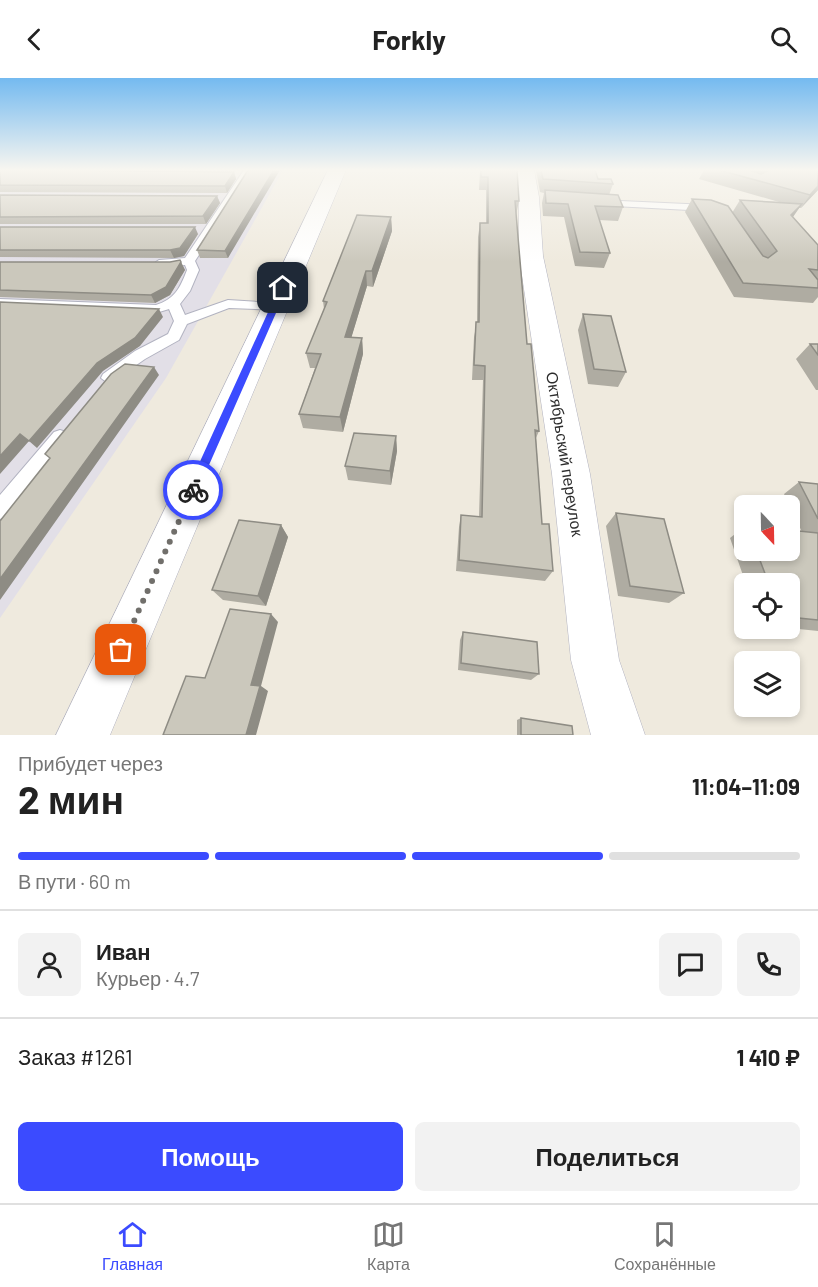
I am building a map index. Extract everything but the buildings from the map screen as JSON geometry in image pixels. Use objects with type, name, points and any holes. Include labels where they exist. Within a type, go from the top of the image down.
[{"type":"street","points":[[83,735],[323,201]]},
{"type":"street","name":"Октябрьский переулок","points":[[531,201],[531,256],[571,474],[595,660],[618,735]]},
{"type":"lane","points":[[0,303],[156,309],[174,304],[182,297],[192,270],[189,261],[203,229],[223,201]]},
{"type":"lane","points":[[588,202],[698,207],[717,212]]},
{"type":"lane","points":[[151,264],[189,261]]},
{"type":"lane","points":[[174,304],[182,321]]},
{"type":"lane","points":[[95,394],[110,376],[140,355],[174,337],[182,321],[228,304],[274,307]]},
{"type":"lane","points":[[0,510],[74,420]]},
{"type":"shaded area","points":[[0,201],[266,201],[166,378],[0,618]]},
{"type":"way so far","points":[[121,650],[193,490]]},
{"type":"route","points":[[193,490],[283,288]]}]
